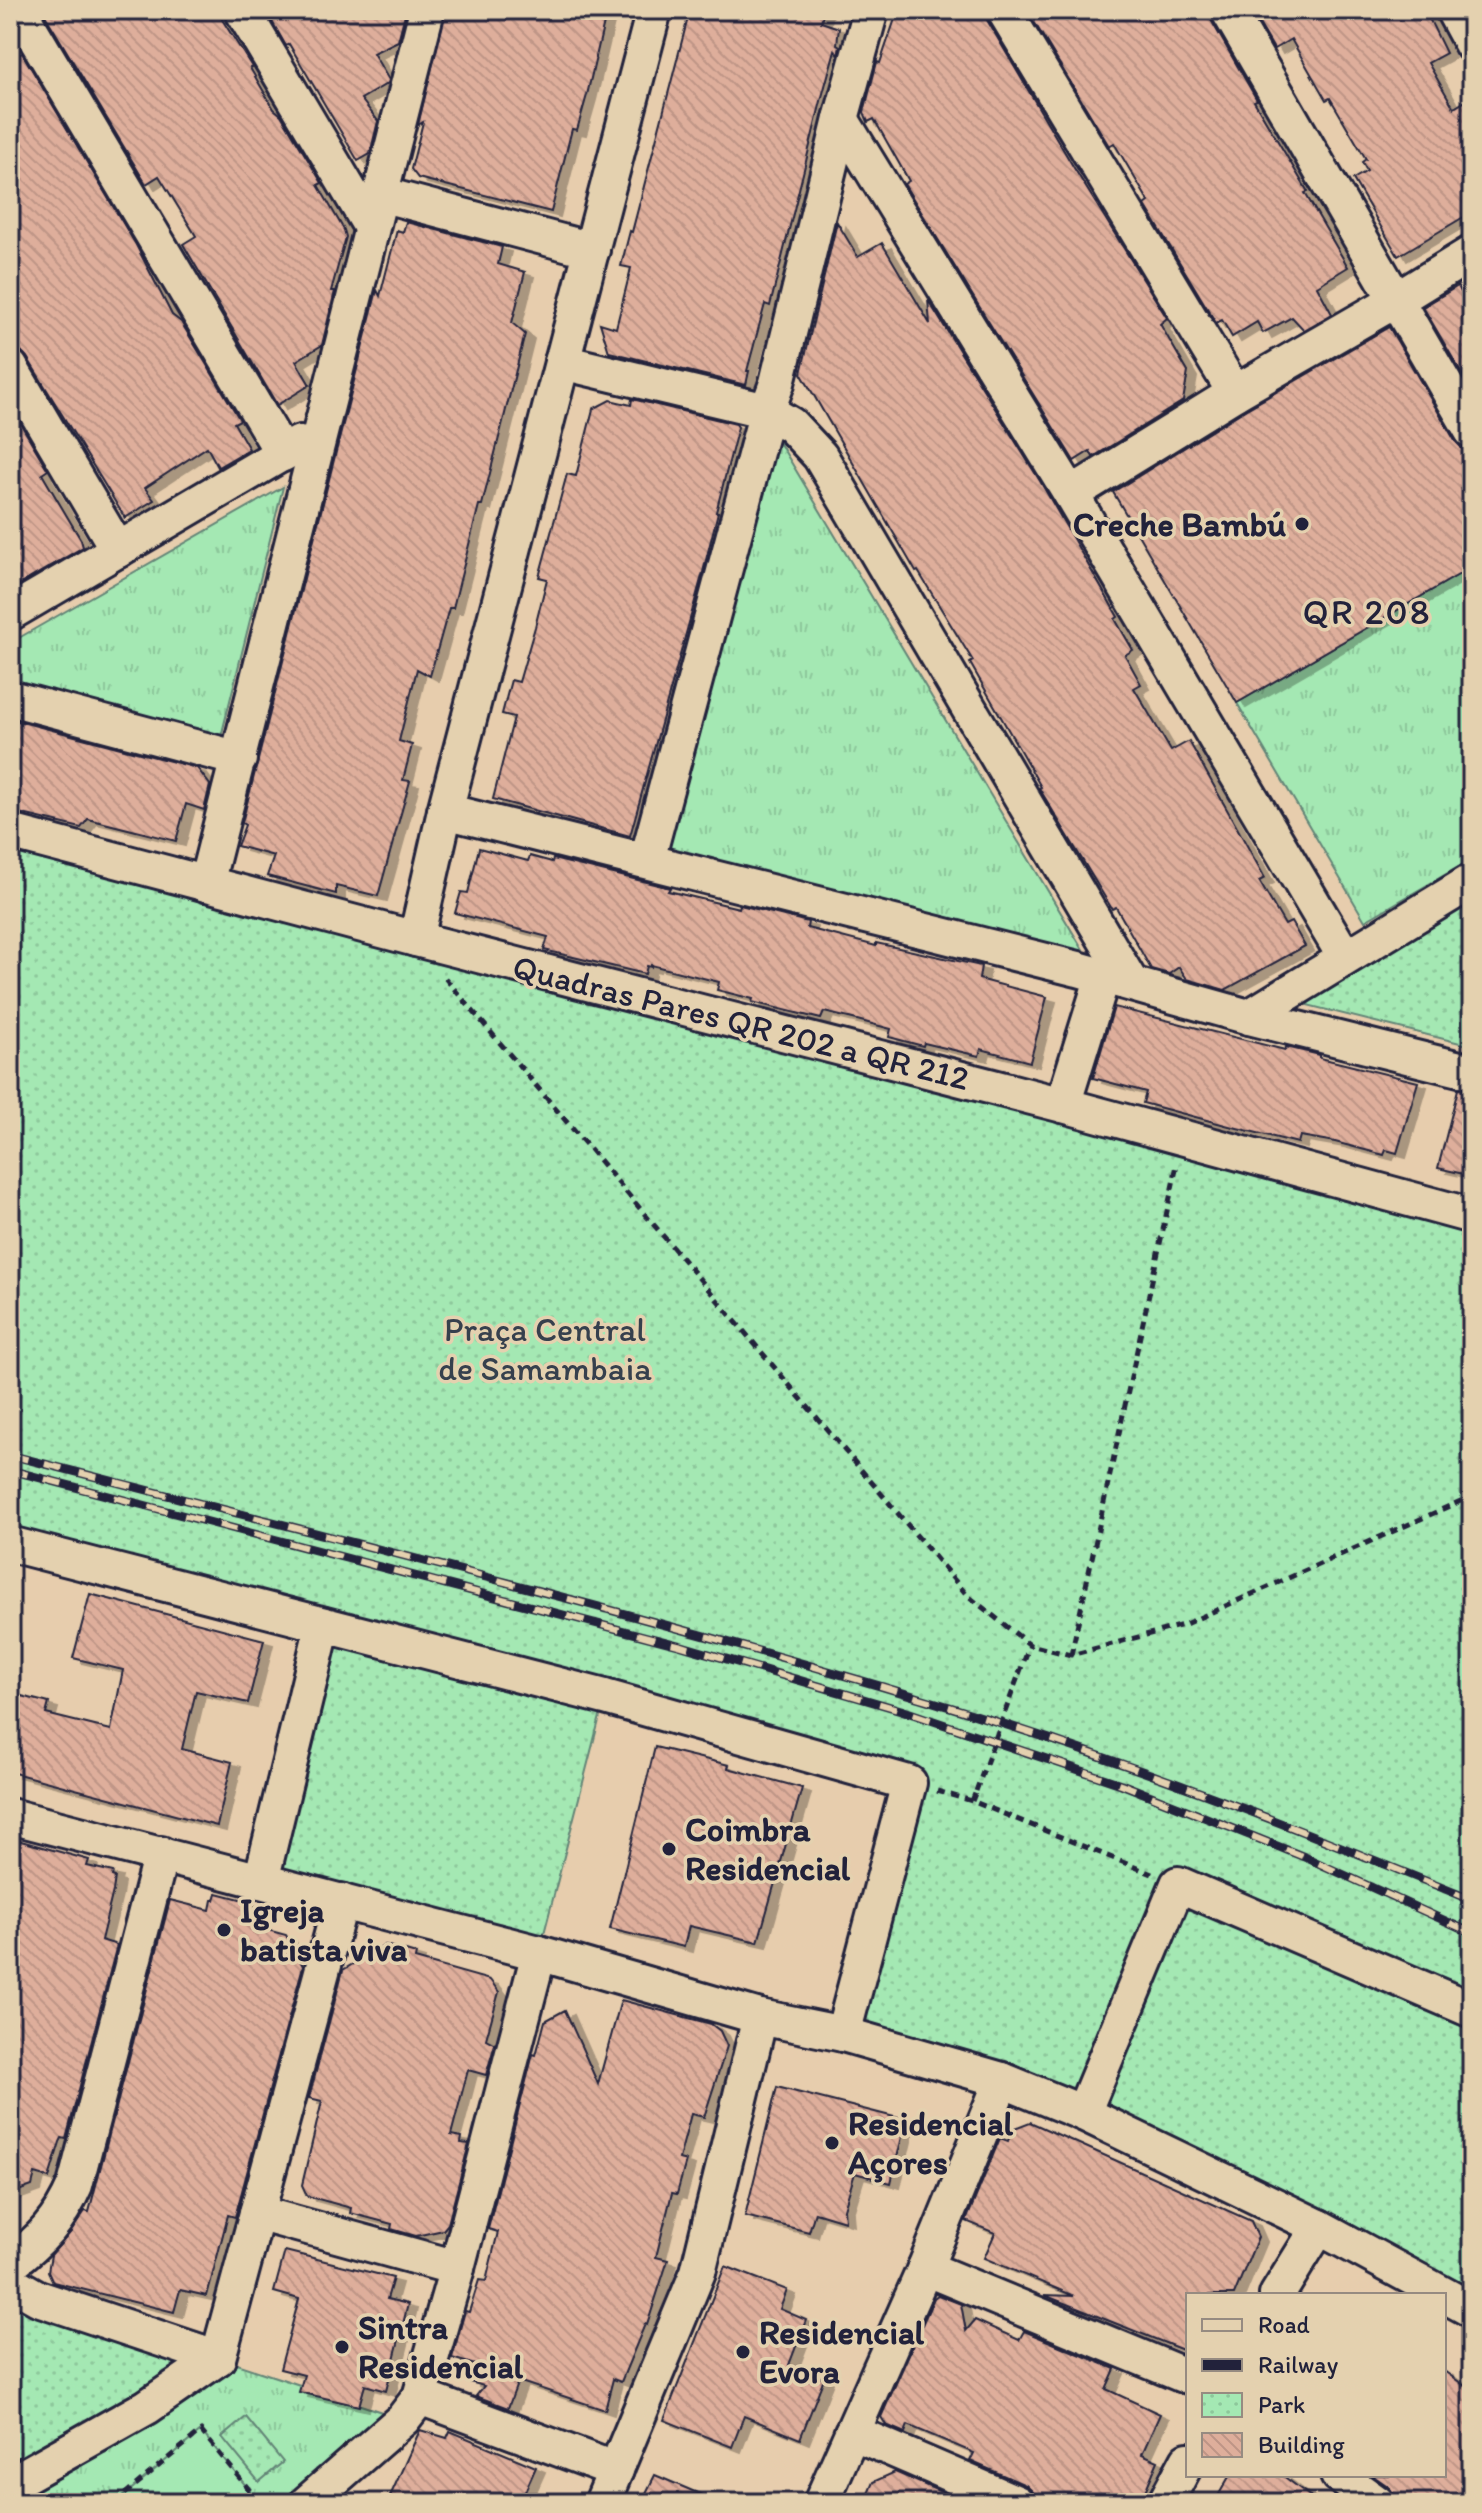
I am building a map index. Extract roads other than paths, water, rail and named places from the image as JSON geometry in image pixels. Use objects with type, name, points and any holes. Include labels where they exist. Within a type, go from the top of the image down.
[{"type":"street","points":[[242,10],[371,227]]},
{"type":"street","points":[[206,884],[427,10]]},
{"type":"street","points":[[416,939],[445,811],[654,10]]},
{"type":"street","points":[[647,860],[777,383],[841,119],[871,10]]},
{"type":"street","points":[[1004,10],[1235,393]]},
{"type":"street","points":[[1228,10],[1472,431]]},
{"type":"street","points":[[1453,10],[1472,45]]},
{"type":"street","points":[[19,24],[283,454]]},
{"type":"street","points":[[841,119],[1071,494],[1345,957]]},
{"type":"street","points":[[380,194],[592,250]]},
{"type":"street","points":[[1071,494],[1472,253]]},
{"type":"street","points":[[562,362],[767,411],[791,425],[820,456],[1117,980]]},
{"type":"street","points":[[10,367],[118,550]]},
{"type":"street","points":[[10,613],[321,429]]},
{"type":"street","points":[[10,698],[239,759]]},
{"type":"street","points":[[445,811],[1472,1072]]},
{"type":"street","name":"Quadras Pares QR 202 a QR 212","points":[[10,832],[1063,1105],[1472,1216]]},
{"type":"street","points":[[1249,1017],[1472,881]]},
{"type":"street","points":[[1063,1105],[1117,980]]},
{"type":"street","points":[[10,1544],[605,1697],[909,1783],[843,2034]]},
{"type":"street","points":[[261,1881],[323,1625]]},
{"type":"street","points":[[10,1816],[539,1953],[760,2017],[843,2034],[1002,2080],[1083,2113],[1319,2227],[1441,2293]]},
{"type":"street","points":[[18,2247],[52,2228],[75,2185],[161,1854]]},
{"type":"street","points":[[1083,2113],[1178,1884],[1472,2010]]},
{"type":"street","points":[[10,2484],[147,2407],[218,2358],[341,1901]]},
{"type":"street","points":[[307,2503],[403,2419],[420,2397],[539,1953]]},
{"type":"street","points":[[602,2503],[698,2272],[760,2017]]},
{"type":"street","points":[[821,2503],[925,2268],[1002,2080]]},
{"type":"street","points":[[257,2213],[457,2268]]},
{"type":"street","points":[[1278,2293],[1319,2227]]},
{"type":"street","points":[[925,2268],[1186,2376]]},
{"type":"street","points":[[10,2282],[38,2298],[218,2358]]},
{"type":"street","points":[[1446,2296],[1472,2310]]},
{"type":"street","points":[[420,2397],[616,2470]]},
{"type":"street","points":[[852,2432],[1017,2503]]},
{"type":"street","points":[[1165,2503],[1186,2464]]},
{"type":"street","points":[[1341,2477],[1377,2503]]},
{"type":"railway","points":[[10,1455],[601,1608],[953,1708],[1215,1798],[1472,1900]]},
{"type":"railway","points":[[10,1470],[682,1646],[901,1710],[1121,1784],[1307,1858],[1472,1933]]},
{"type":"place","name":"Creche Bambú","points":[[1302,524]]},
{"type":"place","name":"Coimbra Residencial","points":[[669,1849]]},
{"type":"place","name":"Igreja batista viva","points":[[224,1930]]},
{"type":"place","name":"Residencial Açores","points":[[832,2143]]},
{"type":"place","name":"Sintra Residencial","points":[[342,2347]]},
{"type":"place","name":"Residencial Evora","points":[[743,2352]]},
{"type":"district","name":"QR 208","points":[[1367,611]]},
{"type":"park label","name":"Praça Central de Samambaia","points":[[545,1348]]}]
